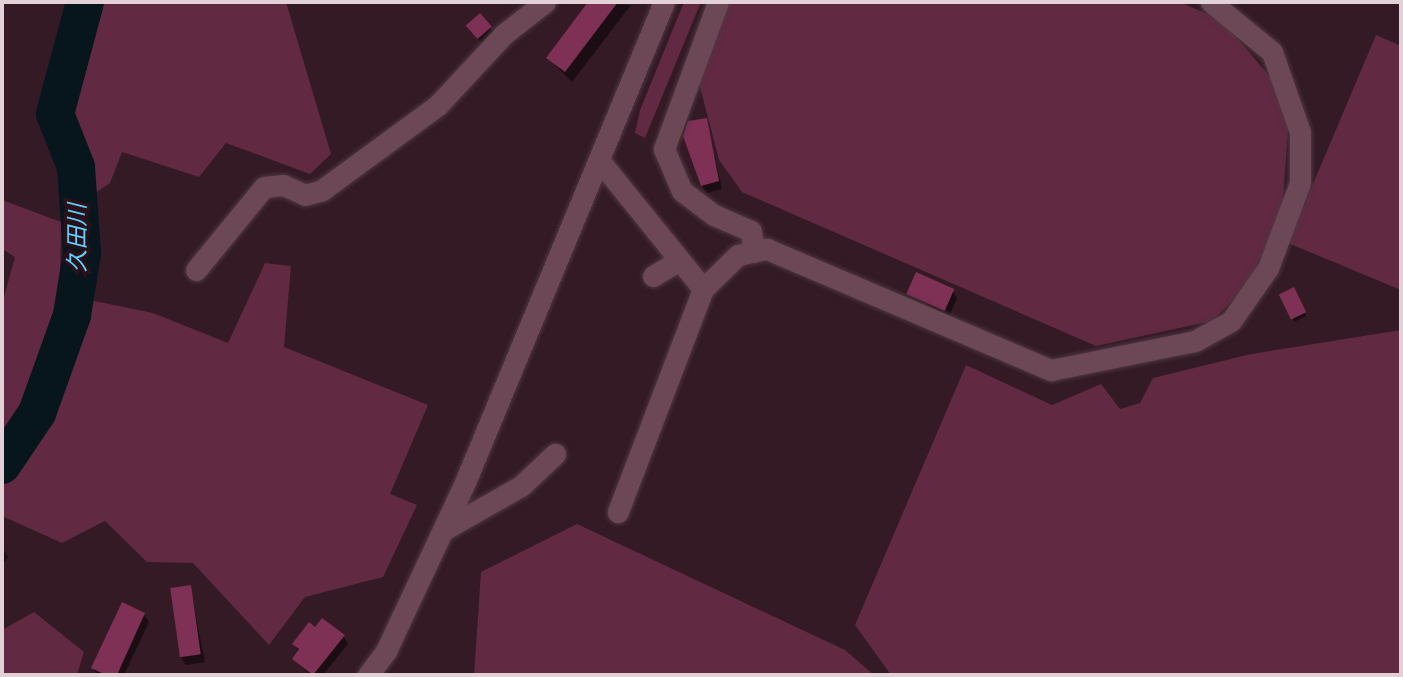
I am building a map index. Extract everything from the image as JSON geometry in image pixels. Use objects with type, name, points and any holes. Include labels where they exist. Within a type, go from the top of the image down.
[{"type":"street","points":[[195,270],[250,197],[264,187],[283,185],[305,195],[322,190],[438,105],[504,34],[545,2]]},
{"type":"street","points":[[368,675],[386,651],[445,529],[664,2]]},
{"type":"street","points":[[719,2],[664,149],[682,191],[714,215],[751,231],[754,252]]},
{"type":"street","points":[[618,512],[703,289],[738,255],[767,249],[1051,370],[1207,334],[1231,321],[1259,286],[1300,183],[1300,132],[1272,52],[1211,2]]},
{"type":"street","points":[[599,160],[703,289]]},
{"type":"street","points":[[653,276],[678,261]]},
{"type":"street","points":[[445,529],[521,486],[555,454]]},
{"type":"street","points":[[386,651],[386,675]]},
{"type":"shaded area","points":[[104,2],[286,2],[331,154],[310,174],[226,143],[199,177],[122,152],[110,183],[97,192],[72,122]]},
{"type":"shaded area","points":[[684,2],[701,2],[645,138],[635,133],[640,110]]},
{"type":"shaded area","points":[[730,2],[1179,2],[1222,20],[1271,78],[1288,129],[1282,215],[1247,286],[1212,321],[1096,346],[742,192],[719,160],[699,83]]},
{"type":"shaded area","points":[[1376,35],[1401,46],[1401,290],[1288,243]]},
{"type":"shaded area","points":[[2,200],[61,222],[60,294],[153,313],[228,343],[265,263],[291,266],[284,347],[428,405],[390,494],[417,505],[383,577],[305,597],[269,645],[193,563],[147,562],[105,521],[62,543],[2,516],[2,304],[15,257],[2,249]]},
{"type":"shaded area","points":[[1401,330],[1401,675],[891,675],[855,625],[966,365],[1052,405],[1101,384],[1120,409],[1140,403],[1153,378],[1251,354]]},
{"type":"shaded area","points":[[577,524],[845,650],[874,675],[474,675],[481,572]]},
{"type":"shaded area","points":[[34,612],[84,652],[77,675],[2,675],[2,630]]},
{"type":"building","points":[[588,2],[618,2],[565,72],[546,58]]},
{"type":"building","points":[[480,13],[492,27],[477,39],[466,25]]},
{"type":"building","points":[[707,118],[719,181],[701,186],[683,136],[688,121]]},
{"type":"building","points":[[916,272],[954,289],[945,311],[906,294]]},
{"type":"building","points":[[1294,287],[1306,312],[1291,320],[1279,294]]},
{"type":"building","points":[[191,585],[201,654],[180,657],[170,588]]},
{"type":"building","points":[[122,602],[145,613],[117,675],[106,675],[91,668]]},
{"type":"building","points":[[322,618],[345,635],[313,675],[292,659],[299,649],[292,644],[309,622],[315,627]]},
{"type":"waterway","name":"久田川","points":[[2,465],[37,413],[72,315],[82,253],[76,167],[55,114],[85,2]]}]
